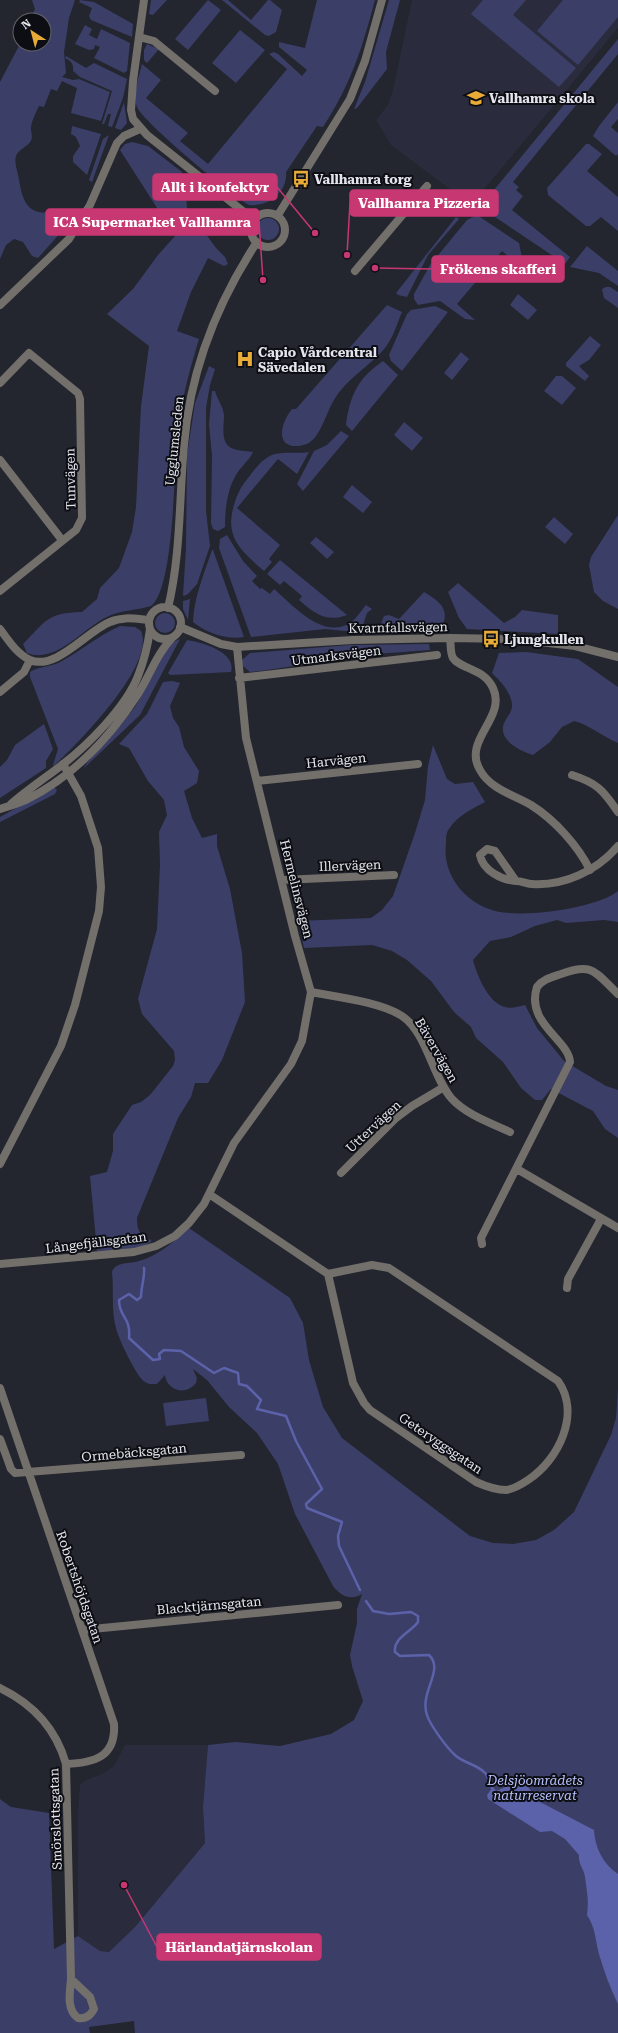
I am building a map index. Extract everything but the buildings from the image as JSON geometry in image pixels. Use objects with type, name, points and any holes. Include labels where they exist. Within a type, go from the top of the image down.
[{"type":"street","points":[[144,0],[131,110],[133,119],[140,129],[254,220]]},
{"type":"street","points":[[278,215],[350,99],[365,61],[382,0]]},
{"type":"street","points":[[139,37],[154,40],[215,91]]},
{"type":"street","points":[[0,305],[54,256],[69,239],[90,205],[117,143],[124,136],[140,129]]},
{"type":"street","points":[[355,270],[427,186]]},
{"type":"street","points":[[265,213],[278,215],[282,220],[285,229],[281,241],[269,247],[257,242],[252,232],[254,220],[265,213]]},
{"type":"street","name":"Ugglumsleden","points":[[168,608],[178,555],[184,446],[190,396],[201,357],[214,322],[237,275],[257,242]]},
{"type":"street","name":"Tunvägen","points":[[0,383],[29,353],[76,390],[80,396],[82,518],[79,527],[0,591]]},
{"type":"street","points":[[0,460],[62,540]]},
{"type":"street","points":[[0,810],[24,801],[69,774],[88,757],[121,720],[142,687],[163,649],[180,628],[180,619],[178,614],[168,608],[157,609],[151,615],[145,657],[138,678],[128,694],[94,737],[63,764],[9,806]]},
{"type":"street","points":[[0,629],[20,653],[30,660],[39,662],[53,659],[101,626],[112,621],[133,618],[150,625],[158,637],[166,639],[173,637]]},
{"type":"street","name":"Kvarnfallsvägen","points":[[180,628],[221,644],[237,647],[353,640],[450,638],[513,639],[575,646],[618,657]]},
{"type":"street","points":[[450,638],[451,654],[454,660],[484,676],[493,687],[495,694],[495,710],[476,744],[478,769],[484,778],[492,784],[532,806],[558,828],[582,855],[590,870]]},
{"type":"street","name":"Hermelinsvägen","points":[[237,647],[238,678],[245,731],[295,936],[311,992],[305,1030],[297,1052],[249,1122]]},
{"type":"street","name":"Utmarksvägen","points":[[238,678],[437,655]]},
{"type":"street","points":[[0,692],[24,672],[30,660]]},
{"type":"street","points":[[0,1164],[61,1046],[75,1005],[99,911],[101,879],[98,848],[81,796],[63,764]]},
{"type":"street","name":"Harvägen","points":[[257,781],[418,764]]},
{"type":"street","points":[[572,775],[590,781],[601,789],[618,812]]},
{"type":"street","points":[[516,881],[495,851],[487,849],[483,851],[480,855],[482,862],[487,869],[511,880],[516,881],[531,884],[563,881],[590,870],[605,859],[618,846]]},
{"type":"street","name":"Illervägen","points":[[282,880],[394,875]]},
{"type":"street","points":[[482,1244],[481,1238],[570,1062],[568,1053],[542,1022],[535,1001],[537,987],[546,979],[582,967],[595,972],[618,994]]},
{"type":"street","name":"Bävervägen","points":[[311,992],[385,1008],[401,1016],[412,1024],[444,1087],[453,1099],[469,1112],[510,1132]]},
{"type":"street","name":"Uttervägen","points":[[341,1173],[400,1115],[444,1087]]},
{"type":"street","name":"Långefjällsgatan","points":[[0,1264],[134,1252],[156,1246],[175,1236],[189,1223],[209,1194],[234,1143],[249,1122]]},
{"type":"street","points":[[517,1169],[618,1228]]},
{"type":"street","points":[[209,1194],[328,1274]]},
{"type":"street","points":[[567,1288],[568,1279],[602,1219]]},
{"type":"street","name":"Geteryggsgatan","points":[[372,1265],[388,1268],[558,1381],[567,1400],[565,1431],[559,1445],[543,1468],[524,1482],[507,1490],[486,1486],[476,1482],[370,1410],[353,1383],[328,1274],[372,1265]]},
{"type":"street","name":"Robertshöjdsgatan","points":[[0,1388],[111,1714],[115,1732],[111,1746],[102,1756],[88,1762],[66,1764]]},
{"type":"street","name":"Ormebäcksgatan","points":[[0,1439],[13,1472],[29,1473],[241,1455]]},
{"type":"street","name":"Blacktjärnsgatan","points":[[82,1630],[338,1605]]},
{"type":"street","name":"Smörslottsgatan","points":[[0,1688],[14,1694],[36,1711],[50,1729],[62,1750],[66,1764],[71,1979],[70,1999],[72,2011],[78,2018],[86,2018],[91,2015],[94,2009],[92,2002],[90,1997],[71,1979]]},
{"type":"shaded area","name":"Vallhamra skola","points":[[412,0],[618,0],[618,28],[471,205],[391,145],[376,120],[388,105],[393,90]]},
{"type":"shaded area","points":[[125,1745],[208,1745],[203,1807],[205,1843],[135,1927],[109,1952],[100,1951],[78,1936],[78,1810],[80,1785],[86,1780],[102,1774],[114,1766]]},
{"type":"shaded area","points":[[520,1781],[528,1787],[540,1802],[594,1830],[596,1843],[601,1855],[608,1865],[618,1874],[618,2004],[605,1973],[594,1930],[587,1915],[587,1892],[584,1874],[579,1861],[579,1855],[565,1839],[552,1831],[540,1832],[488,1799],[487,1795],[493,1787],[496,1791]]},
{"type":"green space","points":[[32,0],[75,0],[69,18],[64,52],[66,73],[62,77],[73,80],[79,79],[110,92],[101,121],[71,113],[77,88],[62,81],[57,91],[51,89],[44,107],[39,106],[32,123],[31,141],[15,158],[21,192],[29,207],[33,210],[43,213],[63,211],[71,216],[71,221],[38,258],[32,256],[23,242],[14,239],[6,245],[0,259],[0,82],[16,52],[52,52],[52,12],[34,12],[35,9]]},
{"type":"green space","points":[[80,0],[94,2],[133,24],[132,37],[91,20],[89,16],[92,8],[79,2]]},
{"type":"green space","points":[[151,0],[167,0],[153,15],[149,14]]},
{"type":"green space","points":[[208,0],[221,10],[188,50],[175,39]]},
{"type":"green space","points":[[222,0],[228,0],[251,20],[268,0],[270,0],[282,10],[276,32],[269,36],[265,35]]},
{"type":"green space","points":[[317,0],[375,0],[355,66],[333,111],[323,127],[317,126],[286,172],[284,186],[280,192],[270,201],[263,204],[249,205],[225,188],[189,158],[143,115],[137,107],[135,97],[136,86],[142,64],[161,80],[146,98],[188,133],[180,141],[208,164],[287,69],[269,54],[274,52],[278,54],[302,76],[307,70],[279,47],[279,42],[305,48]]},
{"type":"green space","points":[[389,0],[400,0],[386,52],[387,69],[357,108],[354,109],[365,82]]},
{"type":"green space","points":[[483,0],[526,0],[513,15],[576,68],[559,87],[471,14]]},
{"type":"green space","points":[[563,0],[618,0],[618,17],[578,65],[537,31]]},
{"type":"green space","points":[[85,25],[92,29],[89,35],[97,39],[101,29],[130,43],[127,71],[124,73],[94,58],[100,47],[95,45],[94,49],[89,50],[75,44]]},
{"type":"green space","points":[[240,30],[265,50],[236,83],[212,63]]},
{"type":"green space","points":[[618,39],[618,54],[513,182],[519,187],[516,190],[523,196],[512,210],[570,257],[565,264],[480,207]]},
{"type":"green space","points":[[147,44],[159,49],[147,63],[144,60],[144,50]]},
{"type":"green space","points":[[66,56],[86,68],[94,63],[127,79],[123,98],[112,127],[108,126],[111,114],[108,114],[104,124],[102,124],[112,91],[80,77],[73,71],[72,65],[65,58]]},
{"type":"green space","points":[[124,102],[127,123],[121,130],[115,128]]},
{"type":"green space","points":[[618,102],[618,119],[611,127],[618,133],[618,154],[616,156],[593,136]]},
{"type":"green space","points":[[72,126],[101,134],[87,175],[73,162],[73,156],[80,146],[76,137],[71,134]]},
{"type":"green space","points":[[109,135],[92,182],[89,180],[103,139]]},
{"type":"green space","points":[[132,142],[148,146],[182,172],[185,183],[187,208],[216,248],[225,257],[228,264],[224,266],[208,258],[191,292],[177,331],[199,339],[188,376],[180,414],[169,554],[159,595],[151,606],[111,615],[101,620],[60,649],[49,654],[38,655],[27,653],[23,644],[48,619],[61,614],[82,612],[97,599],[100,588],[119,568],[132,532],[136,507],[141,406],[149,346],[107,314],[133,289],[158,255],[175,236],[120,150],[125,144]]},
{"type":"green space","points":[[586,144],[589,144],[602,154],[587,171],[618,197],[618,231],[601,217],[590,226],[586,226],[548,195],[547,188]]},
{"type":"green space","points":[[477,215],[519,243],[522,258],[520,266],[502,251],[457,304],[475,320],[465,319],[440,301],[418,305],[414,299],[414,294],[430,265],[467,220]]},
{"type":"green space","points":[[456,217],[459,219],[428,255],[407,297],[398,295],[396,293]]},
{"type":"green space","points":[[268,218],[276,221],[279,229],[276,237],[268,240],[260,237],[257,229],[260,221]]},
{"type":"green space","points":[[587,246],[618,271],[618,286],[599,273],[570,267]]},
{"type":"green space","points":[[610,287],[618,292],[618,308],[604,298],[602,289]]},
{"type":"green space","points":[[518,294],[537,310],[528,320],[510,305]]},
{"type":"green space","points":[[387,305],[402,312],[388,344],[379,355],[339,392],[331,405],[321,429],[314,439],[307,444],[299,446],[286,443],[282,433],[288,414],[292,409],[296,409]]},
{"type":"green space","points":[[435,306],[448,312],[402,371],[391,361],[389,355],[407,314],[411,310]]},
{"type":"green space","points":[[590,336],[601,345],[589,360],[579,366],[589,376],[585,381],[566,366],[566,363]]},
{"type":"green space","points":[[461,352],[469,359],[452,380],[444,373]]},
{"type":"green space","points":[[383,361],[398,375],[352,431],[346,425],[353,396],[361,381],[367,374]]},
{"type":"green space","points":[[209,366],[215,369],[210,385],[206,408],[206,511],[210,546],[197,584],[188,594],[184,596],[187,455],[195,403]]},
{"type":"green space","points":[[556,376],[562,376],[576,388],[562,405],[544,391]]},
{"type":"green space","points":[[212,391],[215,391],[224,415],[223,431],[227,445],[237,450],[253,452],[238,472],[230,487],[225,514],[225,527],[218,531],[213,529],[211,523],[212,456],[209,424]]},
{"type":"green space","points":[[404,422],[423,438],[412,451],[394,435]]},
{"type":"green space","points":[[341,431],[349,436],[303,491],[297,484],[314,451],[327,445]]},
{"type":"green space","points":[[309,452],[297,474],[278,459],[237,508],[280,545],[269,559],[272,562],[264,571],[244,553],[235,539],[231,523],[236,499],[242,486],[259,465],[268,457],[280,453]]},
{"type":"green space","points":[[352,485],[372,502],[363,513],[343,497]]},
{"type":"green space","points":[[618,515],[618,609],[603,601],[594,592],[589,565],[591,557]]},
{"type":"green space","points":[[554,517],[573,534],[565,544],[545,527]]},
{"type":"green space","points":[[227,535],[243,561],[257,576],[252,581],[260,589],[262,588],[270,594],[274,589],[309,618],[319,624],[329,627],[339,627],[350,623],[366,605],[372,609],[367,613],[362,628],[356,632],[325,629],[251,637],[219,548],[220,539]]},
{"type":"green space","points":[[316,537],[334,552],[327,559],[310,543]]},
{"type":"green space","points":[[212,550],[244,637],[237,638],[217,635],[193,622],[197,595]]},
{"type":"green space","points":[[280,560],[347,615],[333,618],[315,613],[299,600],[302,596],[284,581],[280,585],[267,574]]},
{"type":"green space","points":[[458,583],[504,623],[515,617],[522,610],[558,615],[558,634],[467,629],[459,618],[448,592]]},
{"type":"green space","points":[[424,592],[434,598],[444,609],[445,614],[442,626],[437,629],[385,631],[382,629],[381,623],[384,616],[389,615],[399,619]]},
{"type":"green space","points":[[190,599],[188,620],[183,609],[183,601]]},
{"type":"green space","points":[[165,613],[172,616],[175,623],[172,630],[165,633],[158,630],[155,623],[158,616]]},
{"type":"green space","points":[[120,626],[135,627],[141,631],[143,646],[137,663],[126,683],[112,703],[80,740],[54,766],[53,765],[58,749],[30,677],[30,672],[62,661]]},
{"type":"green space","points":[[180,639],[140,715],[83,769],[135,707],[163,655],[174,642]]},
{"type":"green space","points":[[187,640],[209,646],[223,654],[229,659],[231,672],[170,675],[168,673]]},
{"type":"green space","points":[[429,644],[430,650],[376,654],[260,671],[250,672],[242,665],[242,660],[250,653],[349,645]]},
{"type":"green space","points":[[526,652],[578,659],[618,687],[618,743],[586,725],[574,721],[562,727],[550,742],[533,755],[523,751],[508,741],[503,732],[503,727],[512,707],[510,695],[492,673],[499,653]]},
{"type":"green space","points":[[172,681],[180,683],[170,706],[173,718],[179,727],[184,747],[199,771],[197,783],[184,791],[192,818],[202,838],[217,834],[217,846],[230,889],[242,953],[245,1002],[222,1060],[208,1083],[195,1083],[191,1097],[178,1118],[137,1218],[141,1234],[151,1240],[151,1242],[132,1249],[97,1251],[90,1176],[107,1172],[113,1151],[113,1134],[132,1105],[141,1102],[150,1095],[173,1066],[175,1060],[174,1051],[142,1014],[138,999],[157,929],[160,865],[159,832],[167,815],[164,800],[148,781],[129,748],[119,744],[147,714],[163,682]]},
{"type":"green space","points":[[44,724],[53,749],[46,761],[46,768],[0,798],[0,767],[7,760],[15,745]]},
{"type":"green space","points":[[433,745],[447,779],[455,784],[473,782],[485,802],[465,813],[456,820],[448,830],[446,836],[447,864],[456,883],[470,899],[489,909],[501,912],[535,913],[574,908],[592,903],[618,891],[618,922],[604,920],[566,923],[557,920],[535,926],[511,937],[490,941],[473,960],[477,972],[490,997],[503,1007],[512,1008],[525,1005],[537,1028],[564,1061],[606,1086],[618,1090],[618,1138],[605,1129],[593,1111],[551,1089],[542,1100],[535,1100],[521,1088],[503,1062],[476,1038],[471,1027],[454,1012],[431,981],[407,960],[392,951],[372,945],[304,948],[298,921],[371,918],[382,910],[393,896],[425,800],[428,766]]},
{"type":"green space","points":[[54,787],[57,790],[55,794],[0,822],[0,817]]},
{"type":"green space","name":"Delsjöområdets naturreservat","points":[[189,1228],[290,1298],[303,1323],[309,1360],[323,1407],[342,1438],[470,1536],[493,1543],[513,1544],[536,1540],[554,1530],[574,1512],[611,1435],[616,1418],[618,1388],[618,2033],[135,2033],[134,2021],[89,2027],[90,2033],[0,2033],[0,1799],[11,1807],[49,1813],[54,1949],[78,1936],[100,1951],[109,1952],[135,1927],[205,1843],[203,1807],[208,1745],[235,1742],[280,1746],[331,1734],[354,1720],[363,1701],[350,1655],[357,1623],[357,1609],[362,1594],[354,1597],[346,1596],[333,1586],[295,1514],[278,1464],[257,1433],[229,1407],[207,1380],[193,1369],[197,1378],[196,1383],[187,1389],[178,1390],[173,1388],[169,1385],[165,1375],[157,1384],[145,1382],[133,1366],[117,1333],[113,1307],[112,1272],[114,1268],[120,1264],[139,1261],[153,1256],[172,1243]]},
{"type":"green space","points":[[206,1398],[209,1421],[166,1426],[163,1403]]},
{"type":"waterway","points":[[144,1268],[141,1297],[137,1300],[129,1294],[119,1300],[121,1310],[127,1321],[129,1338],[153,1360],[160,1359],[159,1354],[164,1350],[181,1351],[214,1373],[224,1368],[238,1373],[239,1384],[247,1386],[261,1400],[257,1409],[286,1416],[296,1441],[322,1489],[306,1504],[307,1508],[342,1522],[338,1536],[339,1546],[360,1590]]},
{"type":"waterway","points":[[366,1601],[373,1611],[389,1614],[411,1612],[418,1616],[418,1622],[400,1639],[395,1647],[395,1652],[400,1656],[429,1655],[433,1661],[434,1667],[426,1698],[425,1706],[427,1715],[439,1736],[452,1752],[458,1758],[481,1769],[488,1777],[492,1788]]},
{"type":"place","name":"Vallhamra skola","points":[[476,98]]},
{"type":"place","name":"Vallhamra torg","points":[[301,179]]},
{"type":"place","name":"Allt i konfektyr","points":[[315,233]]},
{"type":"place","name":"Vallhamra Pizzeria","points":[[347,255]]},
{"type":"place","name":"Frökens skafferi","points":[[375,268]]},
{"type":"place","name":"ICA Supermarket Vallhamra","points":[[263,280]]},
{"type":"place","name":"Capio Vårdcentral Sävedalen","points":[[245,359]]},
{"type":"place","name":"Ljungkullen","points":[[491,639]]},
{"type":"place","name":"Härlandatjärnskolan","points":[[124,1885]]}]
